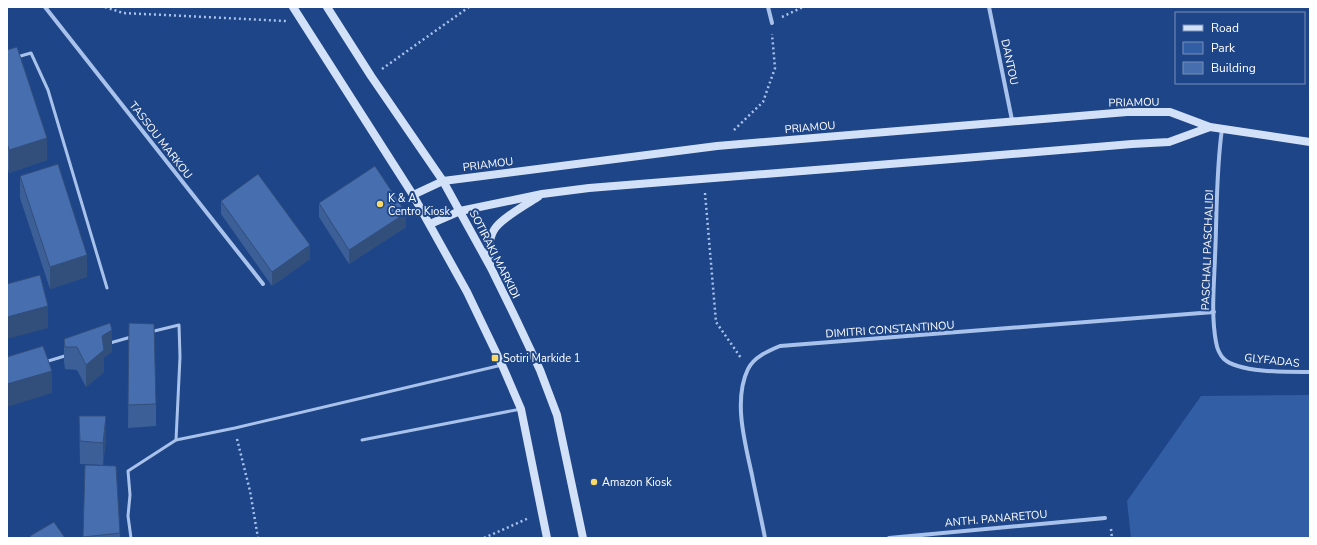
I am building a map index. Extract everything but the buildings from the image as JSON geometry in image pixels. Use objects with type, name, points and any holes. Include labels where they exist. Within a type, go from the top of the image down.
[{"type":"street","name":"TASSOU MARKOU","points":[[44,7],[263,284]]},
{"type":"street","points":[[293,7],[430,224],[467,292],[502,365],[521,409],[547,538]]},
{"type":"street","name":"SOTIRAKI MARKIDI","points":[[328,7],[372,76],[443,181],[491,268],[540,370],[557,415],[583,538]]},
{"type":"street","points":[[768,7],[772,23]]},
{"type":"street","name":"DANTOU","points":[[989,7],[1012,120]]},
{"type":"street","name":"PRIAMOU","points":[[413,195],[443,181],[717,146],[1012,120],[1127,112],[1170,112],[1210,127],[1310,142]]},
{"type":"street","name":"PRIAMOU","points":[[430,224],[460,211],[542,194],[589,188],[1169,142],[1210,127]]},
{"type":"street","name":"PASCHALI PASCHALIDI","points":[[1222,129],[1219,155],[1214,312],[1216,343],[1219,353],[1224,359],[1233,364]]},
{"type":"street","points":[[491,268],[489,251],[490,241],[494,230],[507,218],[542,194]]},
{"type":"street","name":"DIMITRI CONSTANTINOU","points":[[748,368],[762,354],[780,346],[1214,312]]},
{"type":"street","name":"GLYFADAS","points":[[1233,364],[1265,370],[1310,372]]},
{"type":"street","points":[[748,368],[742,391],[742,430],[765,538]]},
{"type":"street","name":"ANTH. PANARETOU","points":[[889,538],[1105,518]]},
{"type":"lane","points":[[13,57],[31,53],[48,90],[107,288]]},
{"type":"lane","points":[[144,333],[179,326],[180,357],[176,440]]},
{"type":"lane","points":[[106,344],[137,335]]},
{"type":"lane","points":[[38,364],[76,353]]},
{"type":"lane","points":[[131,538],[128,516],[130,495],[128,471],[176,440],[235,428],[502,365]]},
{"type":"lane","points":[[362,440],[521,409]]},
{"type":"path","points":[[105,7],[123,14],[302,22]]},
{"type":"path","points":[[372,76],[469,7]]},
{"type":"path","points":[[717,146],[763,102],[775,68],[772,23],[803,7]]},
{"type":"path","points":[[704,179],[716,322],[748,368]]},
{"type":"path","points":[[235,428],[250,491],[258,538]]},
{"type":"path","points":[[484,538],[542,513]]},
{"type":"green space","points":[[1310,395],[1310,538],[1131,538],[1127,501],[1201,396]]},
{"type":"place","name":"K & A Centro Kiosk","points":[[380,204]]},
{"type":"place","name":"Sotiri Markide 1","points":[[495,358]]},
{"type":"place","name":"Amazon Kiosk","points":[[594,482]]}]
